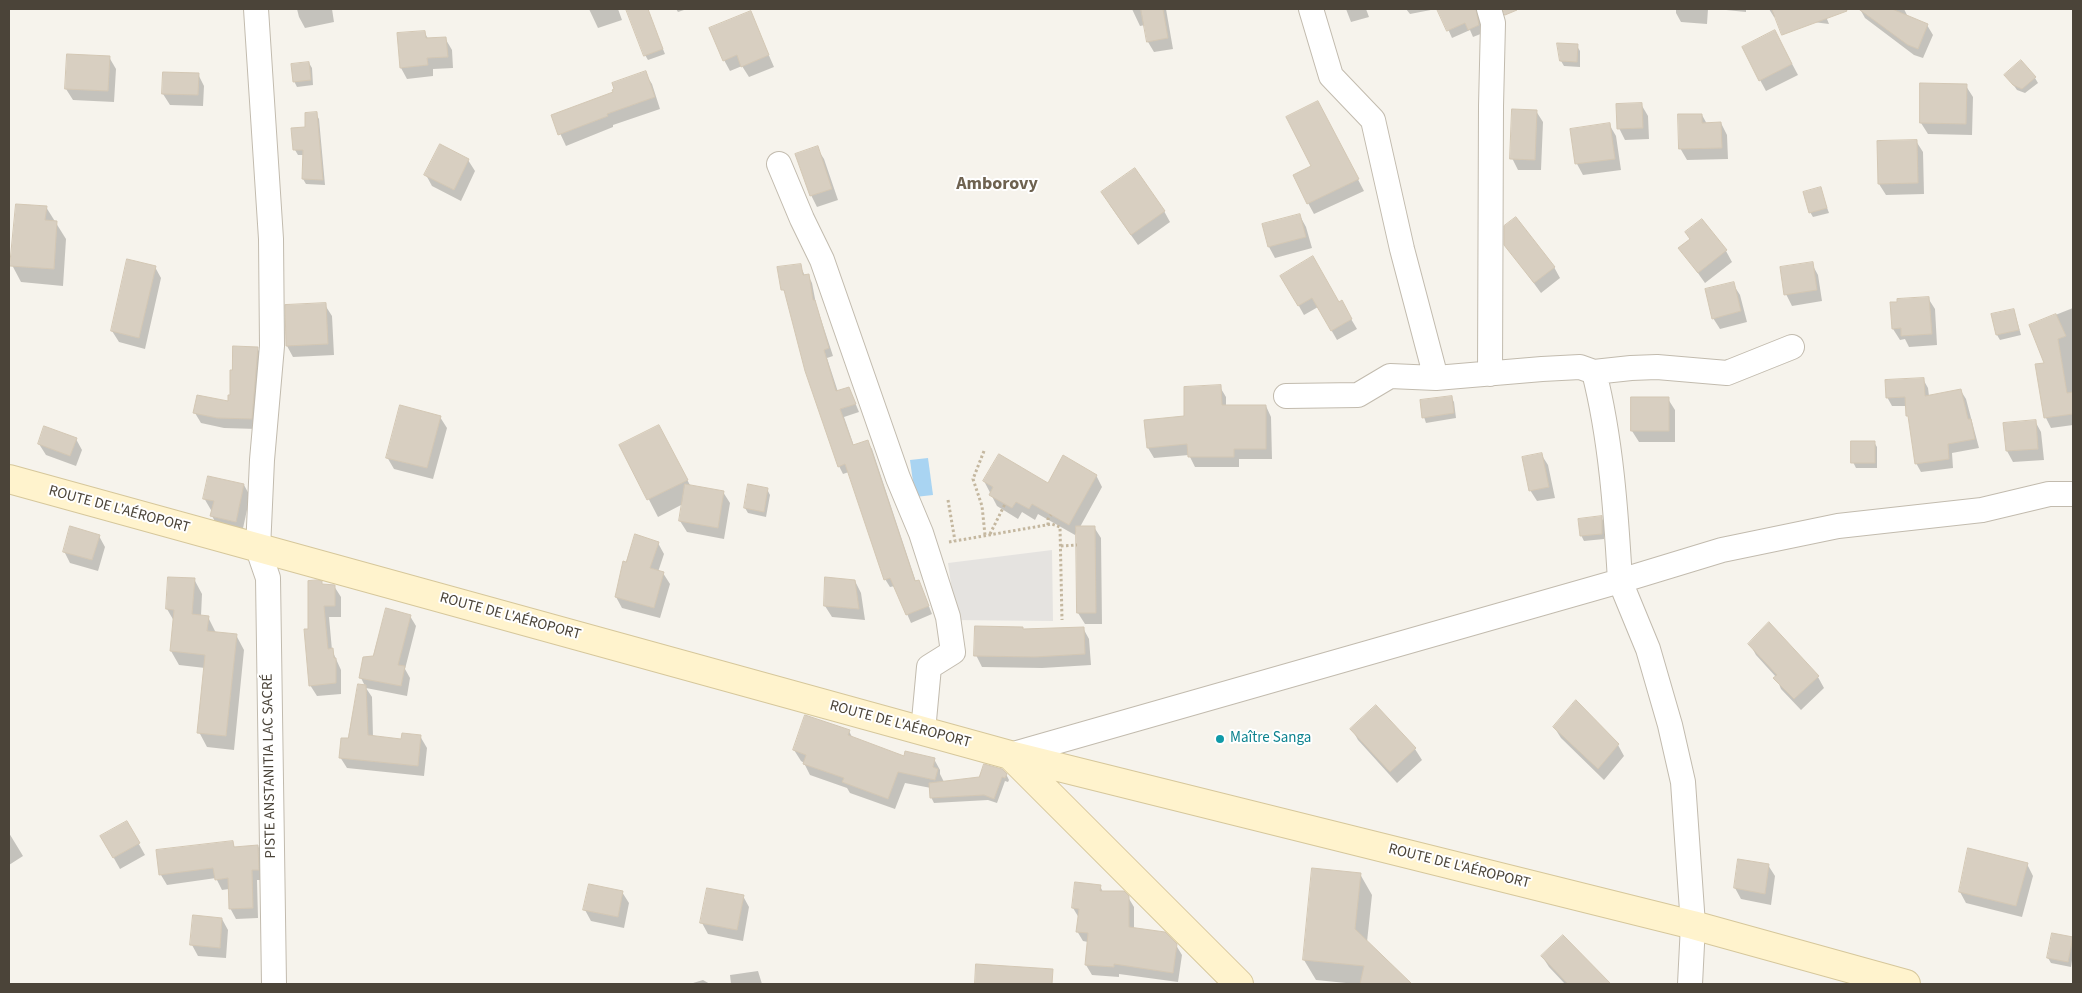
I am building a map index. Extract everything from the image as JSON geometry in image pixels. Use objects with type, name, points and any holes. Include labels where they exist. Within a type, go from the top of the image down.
[{"type":"main road","name":"ROUTE DE L'AÉROPORT","points":[[9,480],[923,732],[1693,925],[1906,984]]},
{"type":"main road","points":[[1010,755],[1239,984]]},
{"type":"street","points":[[256,9],[271,239],[272,346],[258,548]]},
{"type":"street","points":[[1311,9],[1330,76],[1373,120],[1402,249],[1436,378]]},
{"type":"street","points":[[1489,9],[1493,23],[1490,374]]},
{"type":"street","points":[[779,164],[822,260],[898,478],[926,546],[948,617],[953,652],[929,667],[923,732]]},
{"type":"street","points":[[1286,396],[1358,395],[1390,376],[1436,378],[1580,368],[1594,372],[1631,368],[1657,368],[1727,373],[1792,347]]},
{"type":"street","points":[[1594,372],[1610,465],[1620,581],[1648,649],[1670,725],[1683,782],[1693,925],[1690,984]]},
{"type":"street","points":[[1010,755],[1620,581],[1722,550],[1838,526],[1982,510],[2049,494],[2073,494]]},
{"type":"street","name":"PISTE ANSTANITIA LAC SACRÉ","points":[[258,548],[268,578],[274,984]]},
{"type":"path","points":[[984,451],[973,479],[982,506],[985,535]]},
{"type":"path","points":[[948,500],[955,541]]},
{"type":"path","points":[[990,534],[1005,504]]},
{"type":"path","points":[[1048,525],[1048,519],[1051,515]]},
{"type":"path","points":[[926,546],[1048,525],[1060,527],[1062,620]]},
{"type":"path","points":[[1061,546],[1077,545]]},
{"type":"shaded area","points":[[1052,550],[1053,621],[953,620],[953,598],[948,563]]},
{"type":"water","points":[[928,458],[933,495],[915,497],[910,460]]},
{"type":"building","points":[[626,9],[648,9],[663,49],[644,56]]},
{"type":"building","points":[[1141,9],[1163,9],[1168,38],[1147,42]]},
{"type":"building","points":[[1437,9],[1476,9],[1479,25],[1468,30],[1465,23],[1447,31]]},
{"type":"building","points":[[1503,9],[1517,9],[1517,10],[1505,15]]},
{"type":"building","points":[[1772,9],[1846,9],[1847,11],[1782,35]]},
{"type":"building","points":[[1859,9],[1892,9],[1928,24],[1918,49],[1908,45]]},
{"type":"building","points":[[751,11],[769,55],[741,67],[737,55],[723,61],[709,28]]},
{"type":"building","points":[[1775,30],[1792,64],[1759,81],[1742,47]]},
{"type":"building","points":[[425,31],[426,38],[446,37],[448,57],[427,58],[428,65],[400,68],[397,33]]},
{"type":"building","points":[[1557,43],[1578,44],[1577,62],[1560,61]]},
{"type":"building","points":[[67,54],[110,56],[108,91],[65,89]]},
{"type":"building","points":[[2021,60],[2036,77],[2022,89],[2013,85],[2004,75]]},
{"type":"building","points":[[309,62],[311,80],[293,82],[291,64]]},
{"type":"building","points":[[646,71],[655,97],[607,114],[608,116],[558,135],[551,115],[613,92],[612,83]]},
{"type":"building","points":[[163,72],[199,73],[198,95],[162,94]]},
{"type":"building","points":[[1920,83],[1967,84],[1966,124],[1920,123]]},
{"type":"building","points":[[1318,101],[1359,179],[1307,204],[1293,175],[1311,166],[1286,117]]},
{"type":"building","points":[[1642,103],[1643,128],[1617,129],[1616,104]]},
{"type":"building","points":[[1512,109],[1537,110],[1535,160],[1510,159]]},
{"type":"building","points":[[317,112],[323,180],[302,179],[303,150],[293,150],[291,128],[305,127],[305,113]]},
{"type":"building","points":[[1678,114],[1702,114],[1702,123],[1721,122],[1722,148],[1679,149]]},
{"type":"building","points":[[1610,123],[1615,159],[1575,164],[1570,129]]},
{"type":"building","points":[[1917,140],[1918,183],[1878,184],[1877,141]]},
{"type":"building","points":[[440,144],[469,159],[454,190],[424,175]]},
{"type":"building","points":[[818,146],[832,189],[810,196],[795,154]]},
{"type":"building","points":[[1135,168],[1165,211],[1131,235],[1101,192]]},
{"type":"building","points":[[1821,187],[1827,208],[1809,213],[1803,192]]},
{"type":"building","points":[[16,204],[47,206],[45,220],[57,221],[54,269],[10,266]]},
{"type":"building","points":[[1300,214],[1306,237],[1268,247],[1262,224]]},
{"type":"building","points":[[1516,217],[1555,267],[1534,283],[1504,245],[1504,226]]},
{"type":"building","points":[[1702,219],[1727,250],[1698,273],[1678,248],[1690,239],[1685,232]]},
{"type":"building","points":[[1313,256],[1339,302],[1342,300],[1352,319],[1331,331],[1312,298],[1298,306],[1280,276]]},
{"type":"building","points":[[127,259],[156,266],[139,338],[111,331]]},
{"type":"building","points":[[1813,262],[1817,290],[1784,295],[1780,267]]},
{"type":"building","points":[[801,264],[803,275],[809,274],[813,300],[815,300],[829,348],[824,350],[836,391],[849,387],[856,404],[840,409],[853,445],[868,440],[915,581],[919,580],[929,606],[906,615],[890,578],[884,580],[845,464],[838,467],[805,371],[784,290],[781,290],[777,267]]},
{"type":"building","points":[[1734,282],[1741,311],[1712,319],[1705,289]]},
{"type":"building","points":[[1929,297],[1932,334],[1901,336],[1901,328],[1892,329],[1890,302],[1897,302],[1897,299]]},
{"type":"building","points":[[326,303],[328,344],[286,346],[285,305]]},
{"type":"building","points":[[2014,309],[2019,330],[1996,335],[1991,314]]},
{"type":"building","points":[[2056,314],[2066,336],[2058,339],[2067,393],[2073,392],[2073,414],[2044,418],[2035,364],[2044,363],[2029,325]]},
{"type":"building","points":[[233,346],[258,347],[252,419],[217,418],[193,413],[197,395],[228,401]]},
{"type":"building","points":[[1924,378],[1925,396],[1961,389],[1968,419],[1971,419],[1975,439],[1948,444],[1949,459],[1915,464],[1908,416],[1906,416],[1905,397],[1886,398],[1885,380]]},
{"type":"building","points":[[1221,385],[1222,405],[1266,405],[1266,449],[1234,449],[1234,457],[1188,457],[1187,444],[1147,448],[1144,420],[1184,416],[1184,387]]},
{"type":"building","points":[[1452,396],[1454,413],[1422,418],[1420,400]]},
{"type":"building","points":[[1631,397],[1669,397],[1669,431],[1631,431]]},
{"type":"building","points":[[400,405],[441,416],[427,468],[386,458]]},
{"type":"building","points":[[2036,420],[2038,449],[2006,451],[2003,423]]},
{"type":"building","points":[[659,425],[688,480],[647,500],[619,445]]},
{"type":"building","points":[[44,426],[77,438],[70,456],[38,444]]},
{"type":"building","points":[[1851,441],[1875,441],[1875,463],[1851,463]]},
{"type":"building","points":[[1542,453],[1549,487],[1529,491],[1522,457]]},
{"type":"building","points":[[999,454],[1048,483],[1063,455],[1097,475],[1069,525],[1032,504],[1029,509],[1016,502],[1012,508],[989,495],[993,487],[983,481]]},
{"type":"building","points":[[208,476],[244,484],[236,522],[210,516],[214,501],[203,499]]},
{"type":"building","points":[[685,484],[724,491],[718,528],[679,521]]},
{"type":"building","points":[[748,484],[768,488],[764,512],[744,508]]},
{"type":"building","points":[[1602,516],[1602,534],[1580,536],[1578,519]]},
{"type":"building","points":[[70,526],[100,535],[92,560],[63,552]]},
{"type":"building","points":[[1076,526],[1095,526],[1096,613],[1077,613]]},
{"type":"building","points":[[635,534],[659,542],[650,568],[664,572],[654,608],[615,597],[623,561],[626,562]]},
{"type":"building","points":[[168,577],[195,578],[192,614],[209,616],[207,631],[237,634],[226,736],[197,733],[205,655],[170,651],[174,610],[166,609]]},
{"type":"building","points":[[825,577],[855,580],[859,609],[824,606]]},
{"type":"building","points":[[308,581],[322,581],[322,584],[335,585],[335,606],[324,606],[328,649],[333,648],[334,658],[336,658],[336,683],[309,686],[304,629],[308,629]]},
{"type":"building","points":[[386,608],[411,615],[398,665],[405,666],[401,686],[359,678],[363,657],[373,656]]},
{"type":"building","points":[[1769,622],[1819,676],[1794,699],[1773,678],[1777,675],[1748,644]]},
{"type":"building","points":[[975,626],[1023,627],[1023,629],[1084,627],[1085,654],[1035,657],[974,656]]},
{"type":"building","points":[[358,684],[366,685],[368,735],[401,739],[402,733],[421,735],[418,766],[339,758],[341,738],[348,738]]},
{"type":"building","points":[[1576,700],[1619,744],[1598,769],[1553,727]]},
{"type":"building","points":[[1376,705],[1416,748],[1390,772],[1350,729]]},
{"type":"building","points":[[805,715],[850,730],[848,735],[904,756],[905,751],[935,758],[933,767],[938,769],[935,780],[898,772],[888,799],[842,782],[844,778],[803,764],[806,755],[793,750]]},
{"type":"building","points":[[984,764],[1002,769],[1007,774],[1005,778],[1002,777],[994,799],[984,795],[930,798],[929,783],[979,777]]},
{"type":"building","points":[[127,821],[140,843],[113,858],[100,836]]},
{"type":"building","points":[[233,841],[234,847],[258,845],[259,870],[252,870],[253,908],[229,909],[228,878],[215,880],[213,868],[159,875],[156,850]]},
{"type":"building","points":[[1968,848],[2028,863],[2016,906],[1959,892]]},
{"type":"building","points":[[1738,859],[1769,864],[1765,894],[1734,888]]},
{"type":"building","points":[[1312,868],[1361,873],[1355,929],[1412,984],[1360,984],[1364,966],[1303,960]]},
{"type":"building","points":[[1075,882],[1101,885],[1100,891],[1124,891],[1129,896],[1129,927],[1165,932],[1177,944],[1173,973],[1114,964],[1114,967],[1085,965],[1088,933],[1076,932],[1079,909],[1072,908]]},
{"type":"building","points":[[589,884],[623,891],[618,917],[583,910]]},
{"type":"building","points":[[707,888],[744,895],[737,930],[700,923]]},
{"type":"building","points":[[193,915],[222,918],[220,948],[190,945]]},
{"type":"building","points":[[2052,933],[2073,937],[2068,962],[2047,958]]},
{"type":"building","points":[[1563,935],[1611,984],[1568,984],[1541,956]]},
{"type":"building","points":[[976,964],[1053,969],[1052,984],[975,984]]},
{"type":"place","name":"Maître Sanga","points":[[1220,739]]},
{"type":"district","name":"Amborovy","points":[[997,185]]}]
